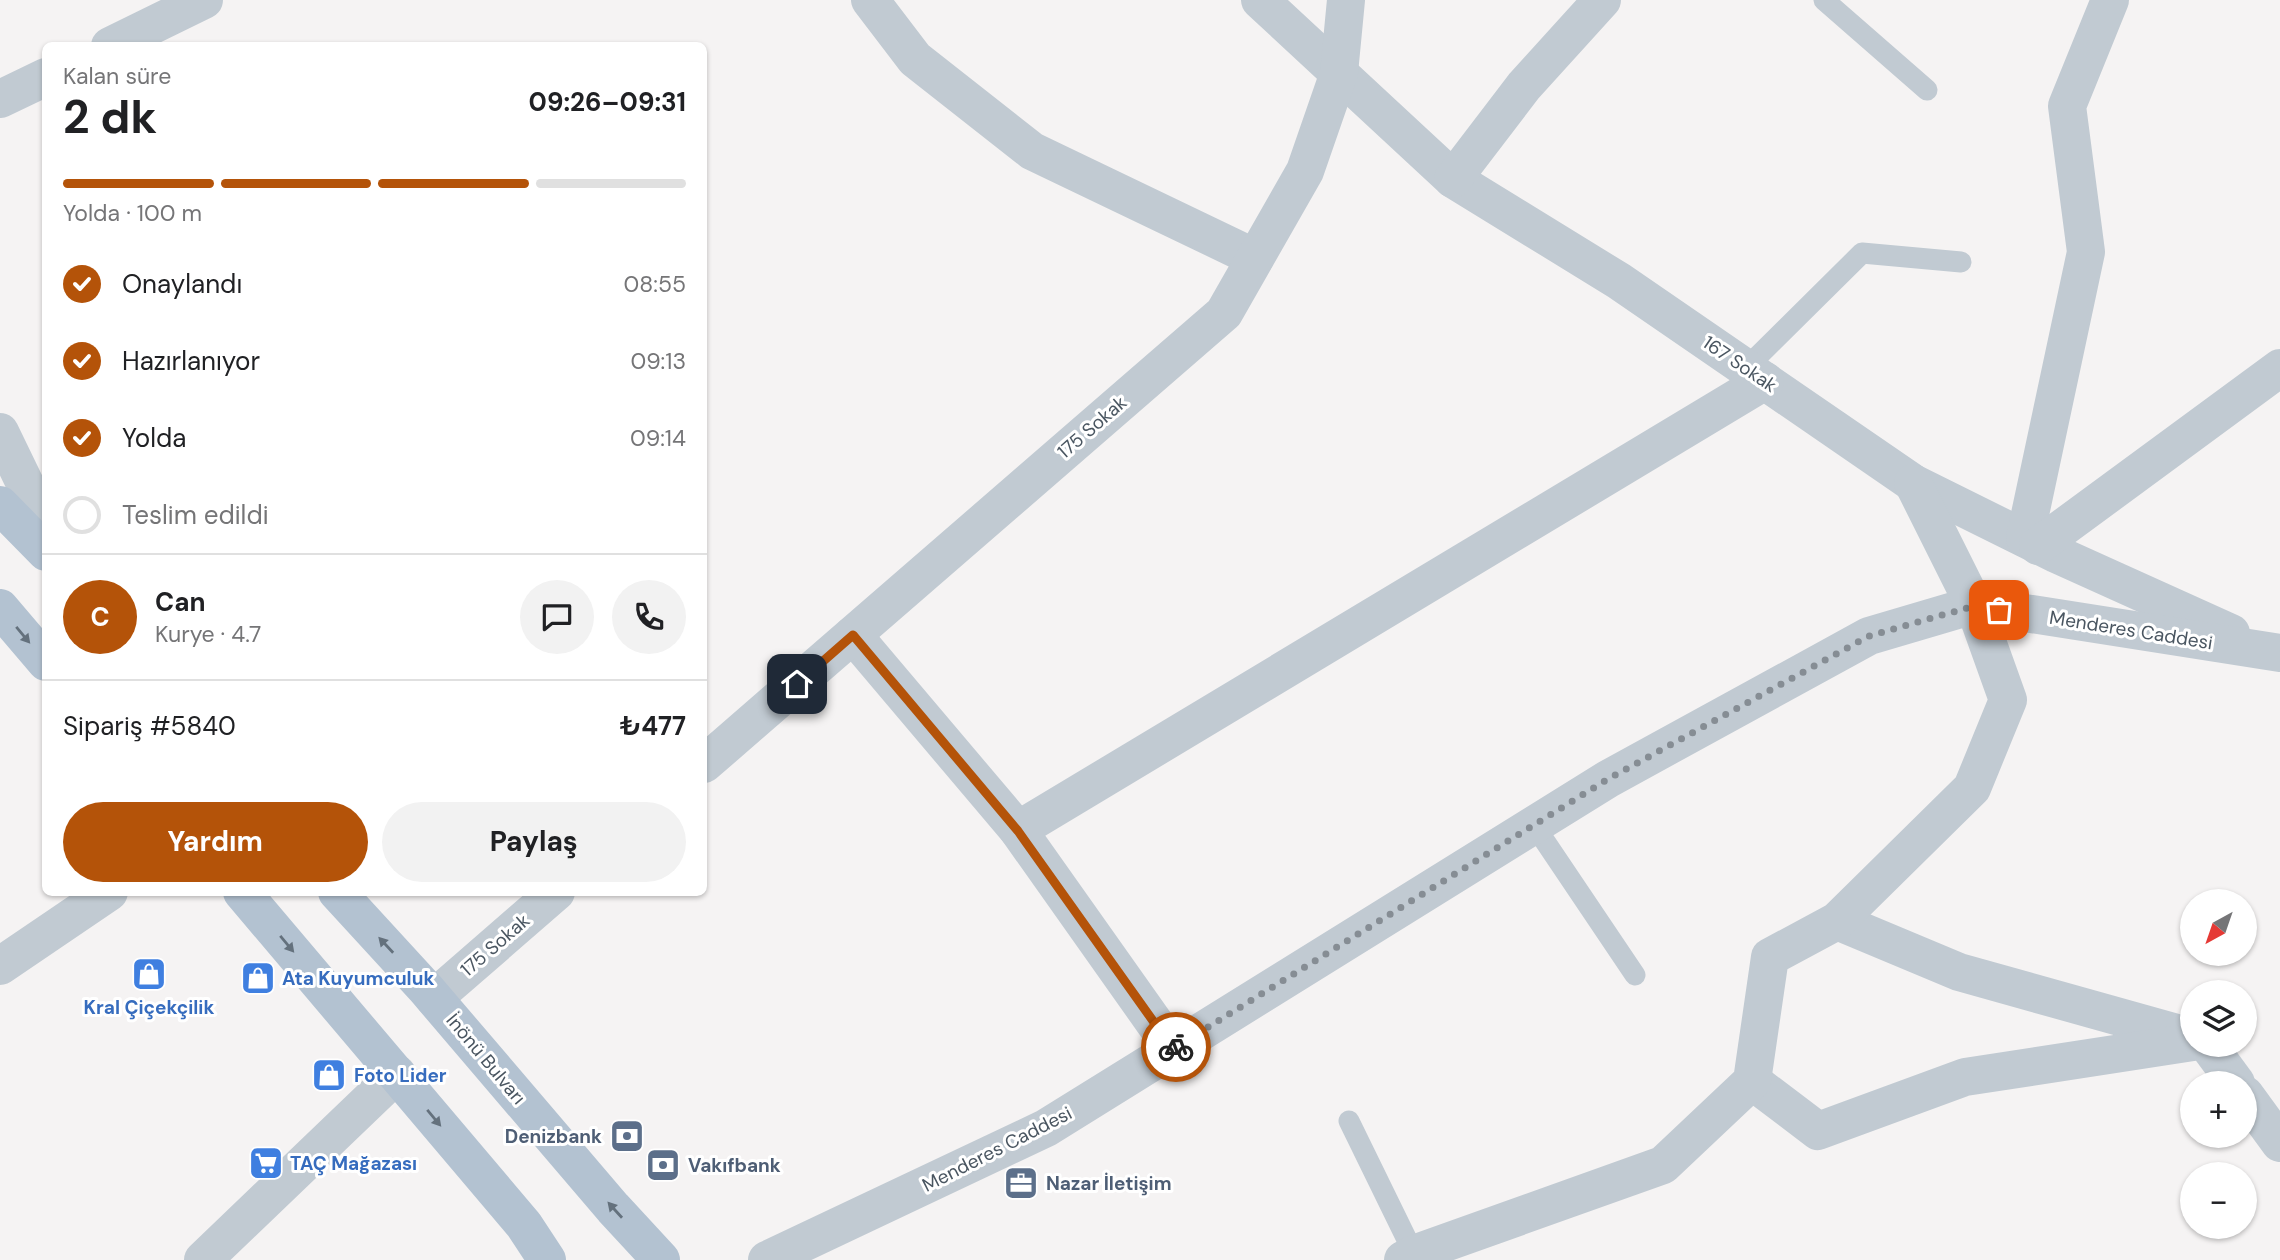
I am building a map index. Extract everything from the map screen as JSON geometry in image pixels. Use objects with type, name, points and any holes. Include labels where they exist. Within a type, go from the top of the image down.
[{"type":"main road","points":[[0,505],[42,548]]},
{"type":"main road","points":[[0,608],[42,657]]},
{"type":"main road","points":[[245,896],[524,1225],[547,1260]]},
{"type":"main road","name":"İnönü Bulvarı","points":[[341,896],[434,998],[613,1208],[661,1260]]},
{"type":"street","points":[[118,42],[204,0]]},
{"type":"street","points":[[870,0],[915,59],[1032,151],[1255,258]]},
{"type":"street","name":"167 Sokak","points":[[1259,0],[1453,179],[1619,281],[1913,483],[2031,542],[2276,652]]},
{"type":"street","name":"175 Sokak","points":[[707,762],[1224,313],[1305,171],[1339,72],[1346,0]]},
{"type":"street","points":[[1453,179],[1524,86],[1602,0]]},
{"type":"street","points":[[2031,542],[2086,252],[2067,106],[2109,0]]},
{"type":"street","points":[[0,99],[42,79]]},
{"type":"street","points":[[2031,542],[2280,368]]},
{"type":"street","points":[[1018,831],[1755,374]]},
{"type":"street","points":[[0,432],[42,519]]},
{"type":"street","points":[[1408,1257],[1663,1165],[1752,1081],[1770,957],[1838,921],[1972,788],[2008,700],[1974,606],[1913,483]]},
{"type":"street","name":"Menderes Caddesi","points":[[767,1260],[1046,1128],[1608,779],[1869,636],[1974,606],[2276,652]]},
{"type":"street","points":[[853,635],[1018,831],[1173,1049]]},
{"type":"street","points":[[4,956],[102,896]]},
{"type":"street","name":"175 Sokak","points":[[434,998],[551,896]]},
{"type":"street","points":[[1838,921],[1959,972],[2180,1036]]},
{"type":"street","points":[[1752,1081],[1818,1131],[1965,1077],[2180,1042]]},
{"type":"street","points":[[203,1260],[397,1074]]},
{"type":"street","points":[[2257,1112],[2280,1143]]},
{"type":"lane","points":[[1824,0],[1927,90]]},
{"type":"lane","points":[[1755,374],[1862,253],[1961,262]]},
{"type":"lane","points":[[1534,825],[1635,975]]},
{"type":"lane","points":[[1349,1121],[1408,1257]]},
{"type":"way so far","points":[[1176,1047],[1608,779],[1869,636],[1974,606],[1999,610]]},
{"type":"place","name":"Kral Çiçekçilik","points":[[149,974]]},
{"type":"place","name":"Ata Kuyumculuk","points":[[258,978]]},
{"type":"place","name":"Foto Lider","points":[[329,1075]]},
{"type":"place","name":"Denizbank","points":[[627,1136]]},
{"type":"place","name":"TAÇ Mağazası","points":[[266,1163]]},
{"type":"place","name":"Vakıfbank","points":[[663,1165]]},
{"type":"place","name":"Nazar İletişim","points":[[1021,1183]]},
{"type":"route","points":[[797,684],[853,635],[1018,831],[1173,1049],[1176,1047]]}]
